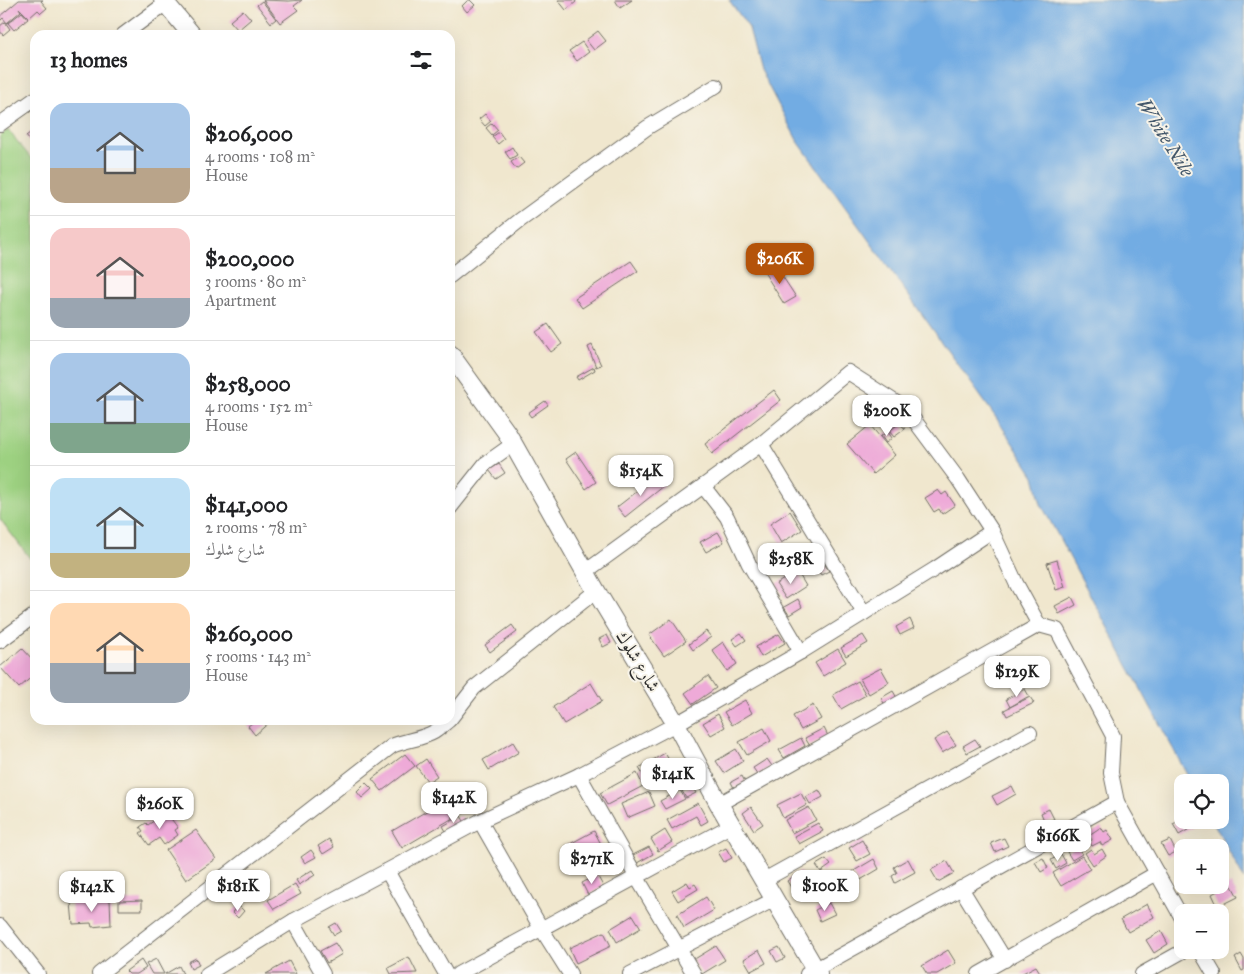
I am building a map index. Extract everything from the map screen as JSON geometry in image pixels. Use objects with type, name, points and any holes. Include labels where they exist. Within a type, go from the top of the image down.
[{"type":"street","points":[[129,30],[165,2],[188,30]]},
{"type":"street","points":[[455,272],[519,221],[648,127],[716,86]]},
{"type":"street","points":[[0,124],[30,103]]},
{"type":"street","name":"شارع شلوك","points":[[455,361],[513,444],[596,592],[676,724],[719,804],[775,899],[813,973]]},
{"type":"street","points":[[585,572],[761,444],[848,372],[906,409],[958,479],[992,531],[1016,583],[1039,625]]},
{"type":"street","points":[[455,502],[485,464],[513,444]]},
{"type":"street","points":[[761,444],[864,613]]},
{"type":"street","points":[[703,486],[727,517],[749,564],[801,652]]},
{"type":"street","points":[[208,974],[293,921],[480,821],[579,775],[676,724],[801,652],[992,531]]},
{"type":"street","points":[[455,713],[474,688],[596,592]]},
{"type":"street","points":[[0,641],[30,619]]},
{"type":"street","points":[[719,804],[1039,625],[1057,630],[1113,736],[1111,774],[1117,802],[1174,904]]},
{"type":"street","points":[[99,974],[392,746],[406,740],[424,737],[443,725]]},
{"type":"street","points":[[764,880],[1030,733]]},
{"type":"street","points":[[579,775],[694,974]]},
{"type":"street","points":[[813,973],[961,888],[1117,802]]},
{"type":"street","points":[[480,821],[541,928],[570,974]]},
{"type":"street","points":[[458,974],[732,825]]},
{"type":"street","points":[[387,871],[446,974]]},
{"type":"street","points":[[979,974],[1157,873]]},
{"type":"street","points":[[961,888],[1005,960]]},
{"type":"street","points":[[630,974],[775,899]]},
{"type":"street","points":[[293,921],[322,974]]},
{"type":"street","points":[[0,926],[38,974]]},
{"type":"street","points":[[1142,974],[1174,956]]},
{"type":"street","points":[[1205,959],[1214,974]]},
{"type":"green space","points":[[8,130],[30,157],[30,558],[0,519],[0,136]]},
{"type":"water","name":"White Nile","points":[[729,0],[1244,0],[1244,879],[1229,851],[1229,839],[1222,839],[1217,829],[1229,829],[1229,774],[1187,774],[1041,504],[1034,476],[997,419],[797,140],[760,70],[749,28]]},
{"type":"building","points":[[19,0],[43,0],[41,1],[47,8],[41,13],[38,10],[29,18],[19,8],[21,11],[7,23],[3,18],[0,21],[0,16]]},
{"type":"building","points":[[263,0],[302,0],[294,6],[298,10],[280,23]]},
{"type":"building","points":[[468,0],[475,5],[467,12],[462,6]]},
{"type":"building","points":[[558,0],[575,0],[576,2],[566,10]]},
{"type":"building","points":[[615,0],[632,0],[620,8]]},
{"type":"building","points":[[262,1],[276,19],[271,23],[257,5]]},
{"type":"building","points":[[243,10],[251,19],[238,30],[230,21]]},
{"type":"building","points":[[22,12],[28,19],[14,30],[8,23]]},
{"type":"building","points":[[5,22],[10,29],[3,35],[0,31],[0,26]]},
{"type":"building","points":[[598,31],[606,41],[594,50],[586,40]]},
{"type":"building","points":[[582,42],[589,52],[577,61],[569,51]]},
{"type":"building","points":[[485,114],[491,121],[485,126],[479,119]]},
{"type":"building","points":[[492,123],[498,130],[492,135],[486,128]]},
{"type":"building","points":[[499,132],[504,139],[498,144],[492,137]]},
{"type":"building","points":[[30,133],[30,141],[26,136]]},
{"type":"building","points":[[512,147],[517,155],[510,159],[505,152]]},
{"type":"building","points":[[519,157],[524,163],[516,169],[511,162]]},
{"type":"building","points":[[763,250],[771,261],[760,269],[752,258]]},
{"type":"building","points":[[631,261],[638,271],[582,308],[575,298]]},
{"type":"building","points":[[775,265],[796,297],[784,304],[764,272]]},
{"type":"building","points":[[548,324],[562,344],[551,352],[536,332]]},
{"type":"building","points":[[592,345],[601,365],[596,367],[588,347]]},
{"type":"building","points":[[594,367],[595,370],[578,380],[576,377]]},
{"type":"building","points":[[774,390],[781,400],[712,454],[705,444]]},
{"type":"building","points":[[545,401],[548,405],[531,417],[528,413]]},
{"type":"building","points":[[900,423],[905,429],[894,437],[889,431]]},
{"type":"building","points":[[870,425],[895,455],[873,474],[847,444]]},
{"type":"building","points":[[888,432],[892,438],[886,443],[881,436]]},
{"type":"building","points":[[576,452],[596,482],[586,489],[566,459]]},
{"type":"building","points":[[499,464],[505,473],[496,479],[489,470]]},
{"type":"building","points":[[657,476],[664,486],[625,517],[617,507]]},
{"type":"building","points":[[938,490],[942,495],[946,492],[955,505],[942,514],[939,509],[934,512],[925,498]]},
{"type":"building","points":[[790,511],[802,530],[781,543],[770,524]]},
{"type":"building","points":[[718,532],[724,542],[706,552],[700,542]]},
{"type":"building","points":[[1057,560],[1065,587],[1056,590],[1047,563]]},
{"type":"building","points":[[823,562],[829,571],[821,575],[816,567]]},
{"type":"building","points":[[797,571],[806,586],[786,599],[776,584]]},
{"type":"building","points":[[1072,597],[1076,605],[1059,614],[1055,606]]},
{"type":"building","points":[[798,599],[802,607],[789,615],[784,607]]},
{"type":"building","points":[[671,619],[686,641],[664,656],[649,635]]},
{"type":"building","points":[[910,619],[914,628],[900,635],[896,627]]},
{"type":"building","points":[[512,625],[517,632],[490,652],[485,645]]},
{"type":"building","points":[[706,631],[711,637],[693,650],[689,644]]},
{"type":"building","points":[[741,633],[746,640],[737,646],[732,639]]},
{"type":"building","points":[[779,634],[785,643],[761,657],[756,647]]},
{"type":"building","points":[[607,635],[611,643],[603,647],[599,639]]},
{"type":"building","points":[[863,635],[868,643],[846,656],[841,648]]},
{"type":"building","points":[[723,642],[737,664],[727,671],[712,650]]},
{"type":"building","points":[[22,648],[30,657],[30,678],[19,688],[0,667]]},
{"type":"building","points":[[838,649],[846,662],[823,676],[815,663]]},
{"type":"building","points":[[881,668],[889,682],[869,694],[860,679]]},
{"type":"building","points":[[708,676],[716,688],[693,704],[685,693]]},
{"type":"building","points":[[858,681],[866,695],[841,709],[833,695]]},
{"type":"building","points":[[591,683],[602,701],[564,724],[553,707]]},
{"type":"building","points":[[1025,689],[1029,696],[1010,707],[1006,699]]},
{"type":"building","points":[[893,691],[897,698],[885,705],[881,698]]},
{"type":"building","points":[[1030,697],[1034,703],[1007,716],[1004,710]]},
{"type":"building","points":[[745,700],[752,713],[732,725],[724,712]]},
{"type":"building","points":[[813,705],[821,719],[801,730],[793,716]]},
{"type":"building","points":[[718,714],[725,727],[711,735],[703,723]]},
{"type":"building","points":[[249,725],[266,725],[255,735],[248,726]]},
{"type":"building","points":[[764,728],[771,741],[747,755],[739,742]]},
{"type":"building","points":[[824,728],[828,736],[810,746],[805,738]]},
{"type":"building","points":[[947,732],[956,745],[942,753],[934,740]]},
{"type":"building","points":[[801,738],[805,746],[784,758],[779,750]]},
{"type":"building","points":[[975,739],[980,746],[967,753],[963,746]]},
{"type":"building","points":[[513,742],[519,752],[489,770],[483,760]]},
{"type":"building","points":[[736,749],[743,761],[724,773],[716,761]]},
{"type":"building","points":[[665,753],[674,769],[648,783],[639,768]]},
{"type":"building","points":[[405,754],[415,766],[382,791],[372,779]]},
{"type":"building","points":[[426,759],[437,776],[428,782],[416,766]]},
{"type":"building","points":[[767,759],[772,766],[758,775],[753,768]]},
{"type":"building","points":[[637,773],[643,786],[607,805],[600,793]]},
{"type":"building","points":[[742,776],[745,782],[734,788],[731,782]]},
{"type":"building","points":[[366,783],[372,789],[362,798],[357,792]]},
{"type":"building","points":[[692,786],[696,793],[686,798],[682,791]]},
{"type":"building","points":[[1012,786],[1016,794],[997,805],[992,796]]},
{"type":"building","points":[[680,790],[685,799],[665,809],[660,801]]},
{"type":"building","points":[[819,790],[823,797],[810,804],[806,797]]},
{"type":"building","points":[[649,792],[655,806],[627,818],[621,804]]},
{"type":"building","points":[[801,793],[807,805],[783,818],[777,805]]},
{"type":"building","points":[[444,801],[453,818],[402,848],[392,831]]},
{"type":"building","points":[[698,803],[708,821],[701,825],[696,816],[672,829],[667,820]]},
{"type":"building","points":[[751,807],[763,824],[754,830],[743,813]]},
{"type":"building","points":[[809,807],[816,820],[792,833],[785,820]]},
{"type":"building","points":[[1049,809],[1054,819],[1045,823],[1041,813]]},
{"type":"building","points":[[166,812],[178,828],[175,830],[178,835],[164,845],[159,838],[149,845],[140,833],[143,831],[140,827],[146,823],[148,825]]},
{"type":"building","points":[[461,816],[465,823],[447,833],[443,826]]},
{"type":"building","points":[[818,823],[823,831],[799,844],[794,836]]},
{"type":"building","points":[[1101,827],[1104,832],[1107,830],[1113,840],[1102,846],[1100,842],[1092,846],[1089,842],[1092,840],[1089,835]]},
{"type":"building","points":[[1176,829],[1189,829],[1179,835]]},
{"type":"building","points":[[196,830],[216,859],[186,880],[166,850]]},
{"type":"building","points":[[665,830],[672,842],[658,851],[651,839]]},
{"type":"building","points":[[594,831],[601,844],[573,858],[566,846]]},
{"type":"building","points":[[1004,838],[1008,846],[995,852],[991,843]]},
{"type":"building","points":[[329,839],[334,847],[323,854],[318,846]]},
{"type":"building","points":[[862,840],[870,854],[857,861],[849,848]]},
{"type":"building","points":[[1170,840],[1174,853],[1168,856],[1161,844]]},
{"type":"building","points":[[1077,846],[1082,854],[1072,860],[1067,852]]},
{"type":"building","points":[[649,847],[653,854],[637,863],[633,855]]},
{"type":"building","points":[[726,848],[732,858],[724,862],[718,852]]},
{"type":"building","points":[[1091,849],[1094,854],[1102,849],[1106,856],[1093,865],[1085,853]]},
{"type":"building","points":[[311,850],[316,857],[305,863],[301,857]]},
{"type":"building","points":[[1061,854],[1066,863],[1056,869],[1051,860]]},
{"type":"building","points":[[585,856],[589,863],[574,871],[570,863]]},
{"type":"building","points":[[1082,856],[1090,869],[1061,886],[1053,873]]},
{"type":"building","points":[[1043,858],[1048,868],[1041,872],[1035,862]]},
{"type":"building","points":[[826,859],[831,865],[821,872],[816,865]]},
{"type":"building","points":[[874,859],[879,869],[857,882],[852,872]]},
{"type":"building","points":[[908,859],[915,872],[895,883],[892,876],[897,873],[894,867]]},
{"type":"building","points":[[947,861],[954,873],[938,882],[931,870]]},
{"type":"building","points":[[312,870],[315,875],[299,885],[296,880]]},
{"type":"building","points":[[800,872],[805,880],[792,889],[787,881]]},
{"type":"building","points":[[597,875],[603,886],[588,895],[582,883]]},
{"type":"building","points":[[687,882],[690,887],[695,884],[698,889],[678,901],[672,891]]},
{"type":"building","points":[[295,884],[301,894],[274,909],[268,900]]},
{"type":"building","points":[[1231,884],[1238,897],[1224,904],[1217,904],[1212,894],[1229,894],[1229,885]]},
{"type":"building","points":[[706,897],[714,910],[684,928],[677,915]]},
{"type":"building","points":[[110,900],[111,925],[92,927],[91,923],[73,924],[71,903]]},
{"type":"building","points":[[142,900],[142,910],[119,910],[119,901]]},
{"type":"building","points":[[829,903],[835,914],[820,921],[815,910]]},
{"type":"building","points":[[1147,904],[1154,917],[1128,932],[1121,919]]},
{"type":"building","points":[[239,906],[244,911],[238,918],[232,912]]},
{"type":"building","points":[[633,915],[641,928],[617,942],[610,929]]},
{"type":"building","points":[[336,923],[341,931],[334,935],[329,927]]},
{"type":"building","points":[[1161,931],[1168,944],[1154,953],[1146,940]]},
{"type":"building","points":[[604,932],[611,946],[576,963],[569,948]]},
{"type":"building","points":[[335,943],[342,954],[327,963],[320,951]]},
{"type":"building","points":[[716,946],[725,960],[702,974],[693,960]]},
{"type":"building","points":[[779,947],[785,958],[777,962],[771,951]]},
{"type":"building","points":[[759,950],[766,963],[751,971],[744,959]]},
{"type":"building","points":[[948,950],[956,963],[937,974],[927,974],[922,966]]},
{"type":"building","points":[[1241,954],[1244,959],[1244,970],[1242,971],[1235,958]]},
{"type":"building","points":[[409,957],[417,973],[391,974],[388,968]]},
{"type":"building","points":[[196,958],[199,965],[191,969],[188,962]]},
{"type":"building","points":[[156,959],[164,974],[152,974],[146,964]]},
{"type":"building","points":[[141,960],[146,968],[137,974],[129,974],[126,971]]},
{"type":"building","points":[[289,961],[296,974],[266,974]]},
{"type":"building","points":[[179,966],[183,974],[165,974]]},
{"type":"building","points":[[1036,966],[1041,974],[1021,974]]}]
